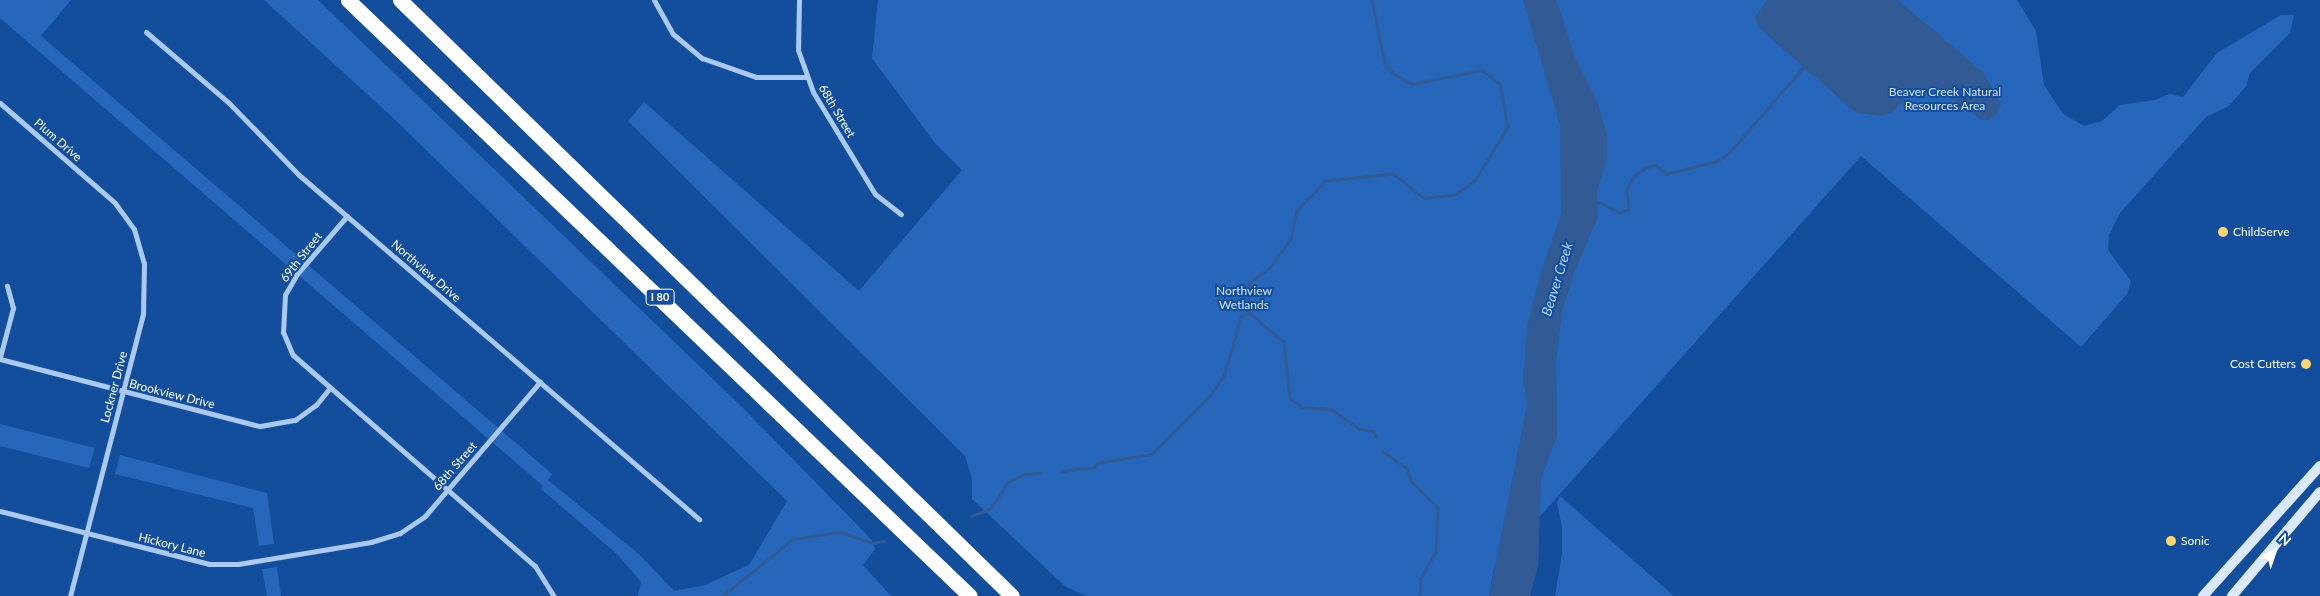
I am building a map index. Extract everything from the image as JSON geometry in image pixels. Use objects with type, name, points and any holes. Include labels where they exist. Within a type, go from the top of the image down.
[{"type":"highway","name":"I 80","points":[[348,0],[970,596]]},
{"type":"highway","name":"I 80","points":[[400,0],[1012,596]]},
{"type":"highway","points":[[948,533],[1020,596]]},
{"type":"main road","points":[[2203,596],[2320,466]]},
{"type":"main road","points":[[2232,596],[2320,492]]},
{"type":"street","points":[[654,0],[673,34],[702,58],[756,77],[806,77]]},
{"type":"street","name":"68th Street","points":[[799,0],[796,34],[806,77],[875,194],[901,214]]},
{"type":"street","name":"Northview Drive","points":[[146,32],[229,102],[278,156],[699,519]]},
{"type":"street","name":"Plum Drive","points":[[0,103],[102,192]]},
{"type":"street","name":"Lockner Drive","points":[[70,596],[143,314],[144,263],[134,230],[115,203],[102,192]]},
{"type":"street","name":"69th Street","points":[[329,389],[293,355],[283,332],[285,295],[297,274],[347,216]]},
{"type":"street","points":[[0,358],[12,308],[7,286]]},
{"type":"street","name":"Brookview Drive","points":[[0,358],[249,424],[272,426],[306,413],[329,389]]},
{"type":"street","name":"68th Street","points":[[371,542],[413,525],[447,491],[540,382]]},
{"type":"street","points":[[329,389],[535,566],[554,596]]},
{"type":"street","name":"Hickory Lane","points":[[0,511],[194,562],[223,565],[371,542]]},
{"type":"green space","points":[[0,0],[71,0],[41,36],[552,474],[548,480],[640,555],[674,591],[705,585],[749,565],[787,501],[389,114],[264,0],[318,0],[740,405],[872,540],[875,549],[863,565],[891,596],[638,596],[641,582],[618,555],[541,489],[543,486],[0,18]]},
{"type":"green space","name":"Northview Wetlands","points":[[878,0],[2017,0],[2036,31],[2044,85],[2063,114],[2084,126],[2102,121],[2120,105],[2155,100],[2170,94],[2183,97],[2217,53],[2281,15],[2294,15],[2290,33],[2250,73],[2246,86],[2229,106],[2206,117],[2120,213],[2109,235],[2108,250],[2131,281],[2127,294],[2081,347],[1861,156],[1494,568],[1489,596],[1086,596],[1066,587],[972,499],[972,479],[965,456],[628,121],[644,102],[859,291],[962,170],[934,142],[872,58]]},
{"type":"green space","points":[[0,424],[95,448],[89,468],[0,446]]},
{"type":"green space","points":[[120,455],[267,493],[274,544],[259,546],[253,508],[115,474]]},
{"type":"green space","points":[[1560,496],[1674,596],[1555,596],[1562,554],[1562,528],[1557,502]]},
{"type":"green space","points":[[277,567],[281,596],[267,596],[262,569]]},
{"type":"water","name":"Beaver Creek","points":[[1523,0],[1557,0],[1573,53],[1598,103],[1607,135],[1607,159],[1597,191],[1598,217],[1574,273],[1562,313],[1556,362],[1557,436],[1541,479],[1538,566],[1530,596],[1489,596],[1527,404],[1523,379],[1527,327],[1540,275],[1561,214],[1560,125]]},
{"type":"water","points":[[1767,0],[1898,0],[1984,73],[2001,104],[1997,114],[1990,120],[1981,120],[1936,86],[1913,91],[1893,112],[1883,116],[1856,113],[1758,27],[1755,17]]},
{"type":"waterway","points":[[1372,0],[1385,64],[1394,74],[1412,84],[1482,70],[1500,84],[1508,127],[1475,181],[1455,195],[1424,199],[1393,174],[1326,181],[1297,211],[1291,239],[1270,268],[1249,284],[1248,312],[1284,342],[1290,398],[1302,407],[1331,409],[1360,429],[1373,431],[1376,436]]},
{"type":"waterway","points":[[1596,204],[1601,202],[1619,213],[1629,209],[1626,190],[1633,177],[1646,167],[1656,165],[1666,174],[1717,161],[1730,152],[1805,65]]},
{"type":"waterway","points":[[1062,471],[1095,467],[1097,463],[1152,454],[1208,398],[1224,375],[1241,317],[1248,312]]},
{"type":"waterway","points":[[1382,451],[1406,467],[1412,482],[1438,508],[1436,552],[1421,578],[1420,596]]},
{"type":"waterway","points":[[971,516],[990,509],[1008,482],[1024,474],[1041,473]]},
{"type":"waterway","points":[[722,596],[793,539],[841,532],[873,543],[884,541]]},
{"type":"place","name":"ChildServe","points":[[2223,232]]},
{"type":"place","name":"Cost Cutters","points":[[2306,364]]},
{"type":"place","name":"Sonic","points":[[2171,541]]},
{"type":"park label","name":"Beaver Creek Natural Resources Area","points":[[1945,99]]}]
